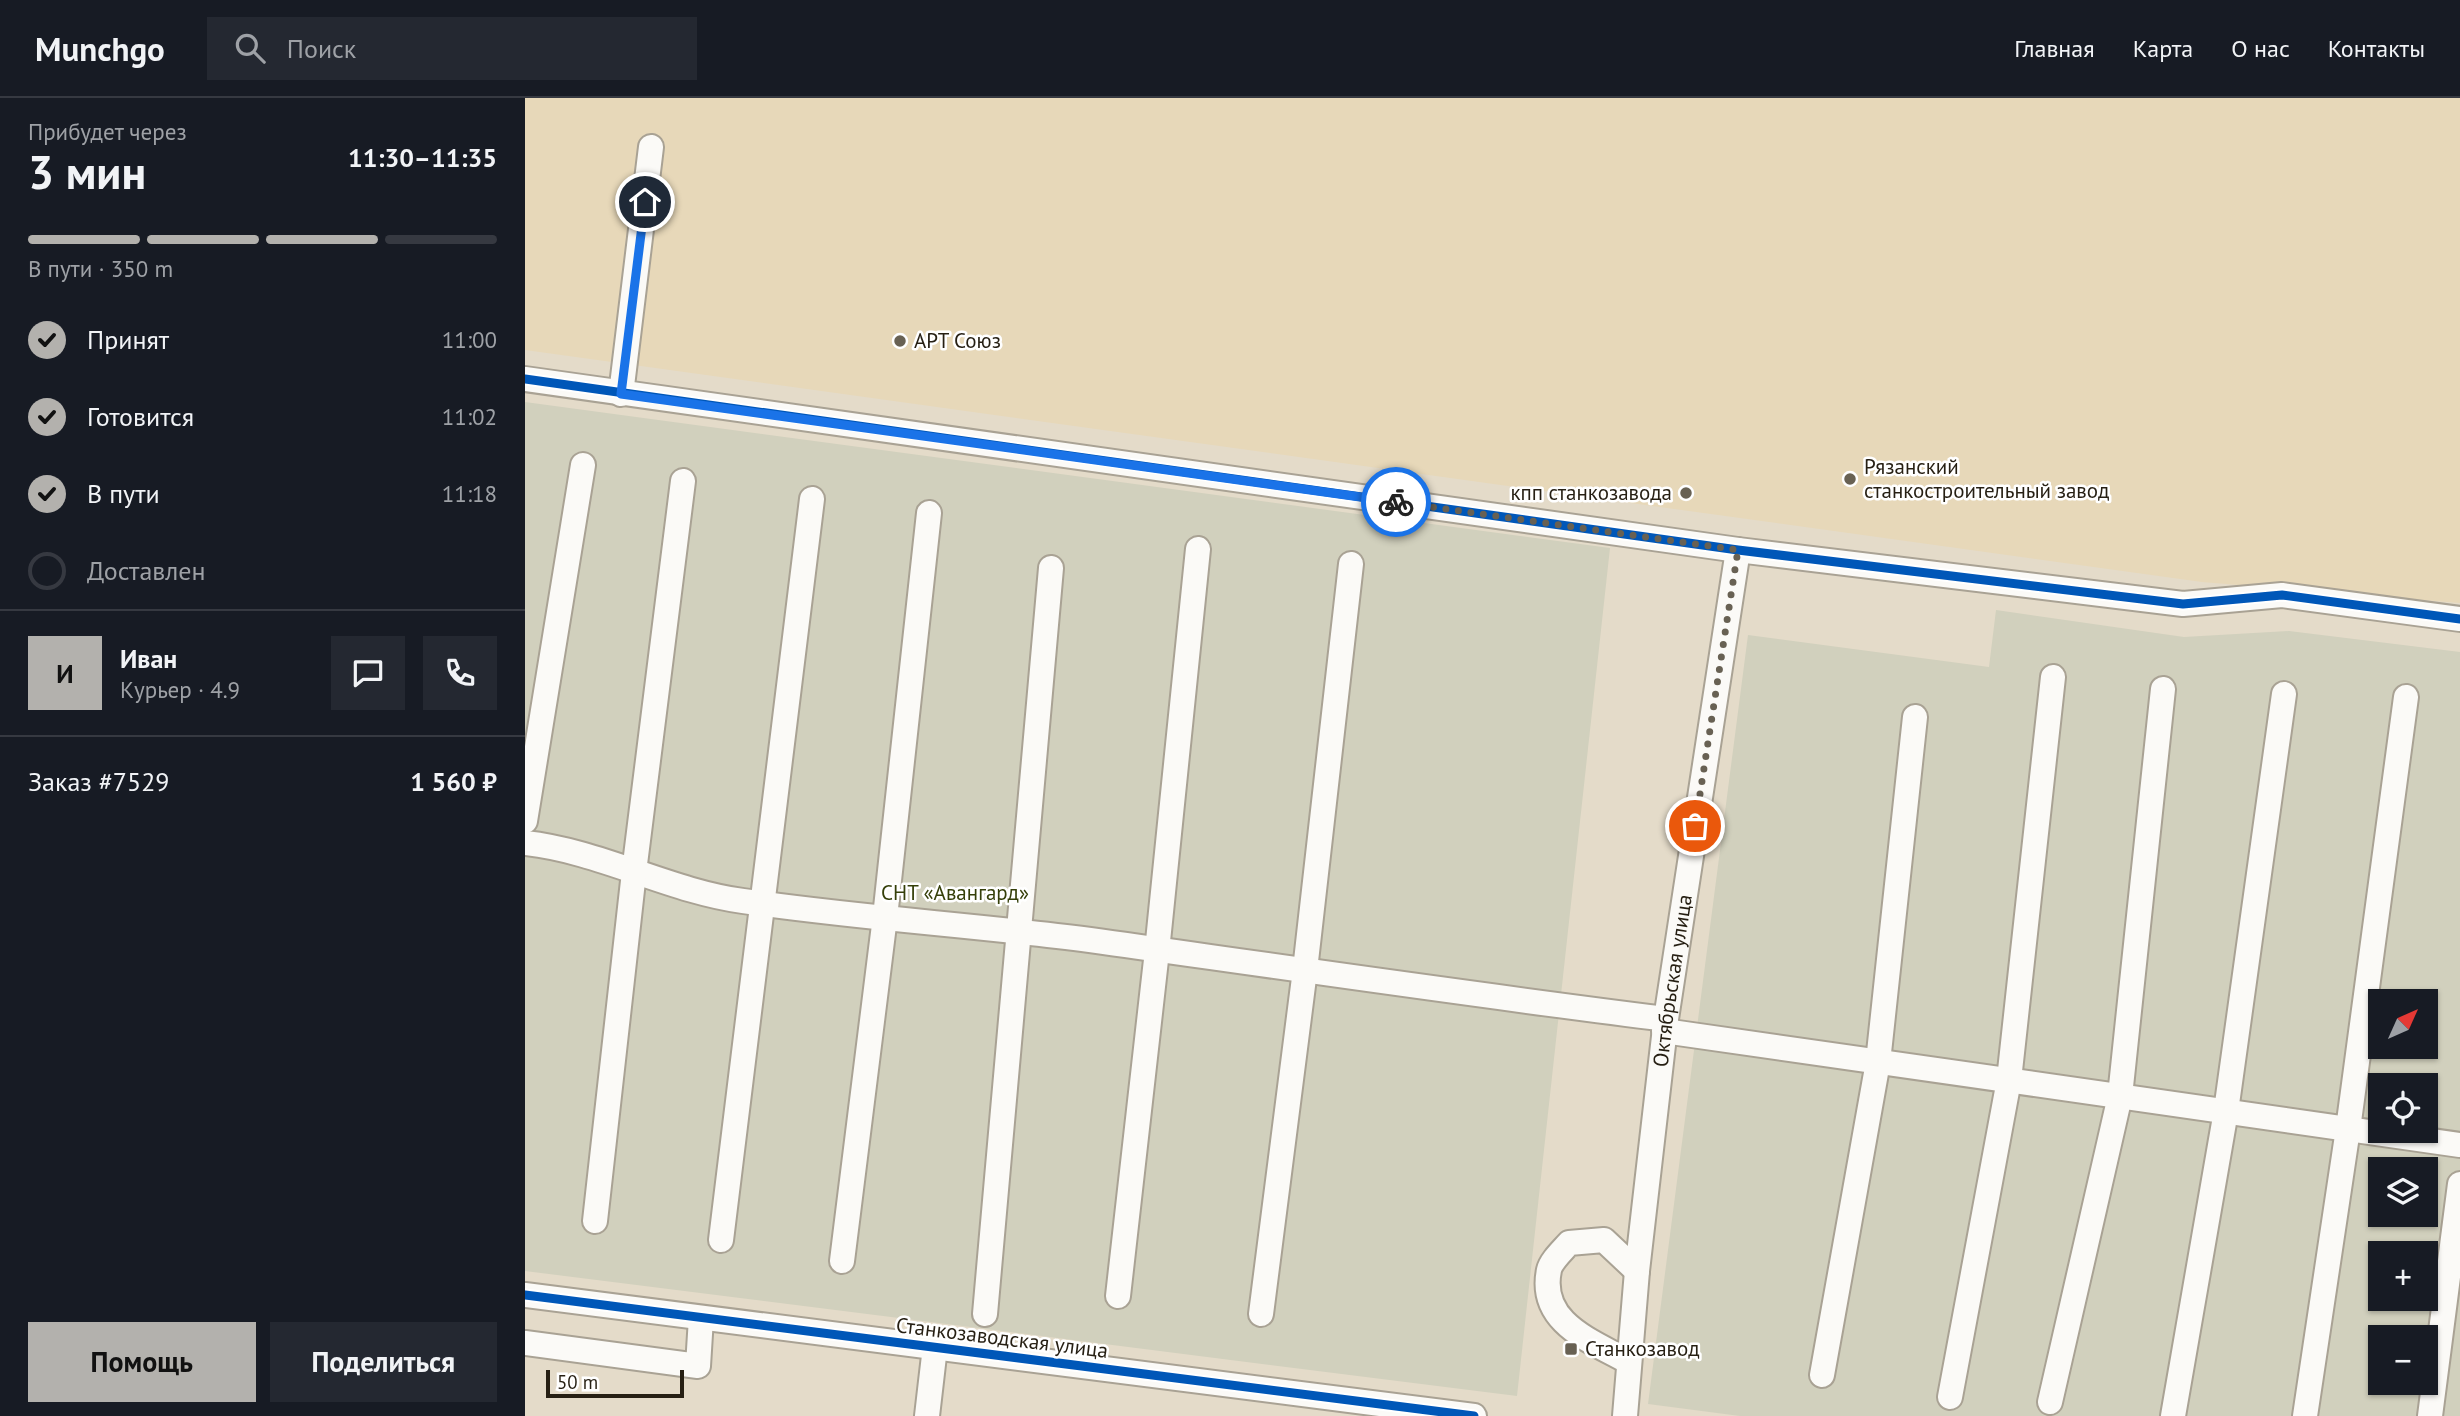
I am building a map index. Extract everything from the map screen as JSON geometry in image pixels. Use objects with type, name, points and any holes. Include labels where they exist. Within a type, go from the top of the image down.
[{"type":"street","points":[[621,394],[651,147]]},
{"type":"street","points":[[525,379],[1738,550],[2183,604],[2282,595],[2460,619]]},
{"type":"street","points":[[525,821],[583,465]]},
{"type":"street","points":[[595,1222],[634,872],[683,481]]},
{"type":"street","points":[[721,1240],[812,499]]},
{"type":"street","points":[[842,1262],[885,917],[929,513]]},
{"type":"street","points":[[1118,1296],[1198,549]]},
{"type":"street","name":"Октябрьская улица","points":[[1625,1416],[1637,1271],[1665,1025],[1738,550]]},
{"type":"street","points":[[1261,1314],[1305,970],[1351,564]]},
{"type":"street","points":[[985,1314],[1051,568]]},
{"type":"street","points":[[1950,1397],[2009,1080],[2053,677]]},
{"type":"street","points":[[2050,1402],[2120,1096],[2163,689]]},
{"type":"street","points":[[2173,1416],[2226,1111],[2284,694]]},
{"type":"street","points":[[2305,1416],[2348,1129],[2406,697]]},
{"type":"street","points":[[1822,1375],[1878,1062],[1915,717]]},
{"type":"street","points":[[525,843],[554,846],[634,872],[740,901],[1020,933],[1305,970],[1665,1025],[1878,1062],[2460,1145]]},
{"type":"street","points":[[2430,1416],[2460,1184]]},
{"type":"street","points":[[1629,1362],[1570,1329],[1550,1302],[1549,1268],[1569,1243],[1604,1240],[1637,1271]]},
{"type":"street","name":"Станкозаводская улица","points":[[525,1295],[1474,1416]]},
{"type":"street","points":[[525,1343],[698,1366],[701,1318]]},
{"type":"street","points":[[927,1416],[935,1347]]},
{"type":"shaded area","points":[[525,98],[2460,98],[2460,603],[2202,582],[525,350]]},
{"type":"green space","name":"СНТ «Авангард»","points":[[525,402],[1610,548],[1517,1396],[525,1271]]},
{"type":"green space","points":[[1996,610],[2184,637],[2289,631],[2460,652],[2460,1416],[1740,1416],[1648,1404],[1748,635],[1989,667]]},
{"type":"cycle path","points":[[525,379],[1738,550],[2183,604],[2282,595],[2460,619]]},
{"type":"cycle path","points":[[525,1295],[1474,1416]]},
{"type":"way so far","points":[[1396,502],[1738,550],[1695,826]]},
{"type":"place","name":"АРТ Союз","points":[[900,341]]},
{"type":"place","name":"Рязанский станкостроительный завод","points":[[1850,479]]},
{"type":"place","name":"кпп станкозавода","points":[[1686,493]]},
{"type":"place","name":"Станкозавод","points":[[1571,1349]]},
{"type":"route","points":[[645,202],[621,394],[1396,502]]}]
